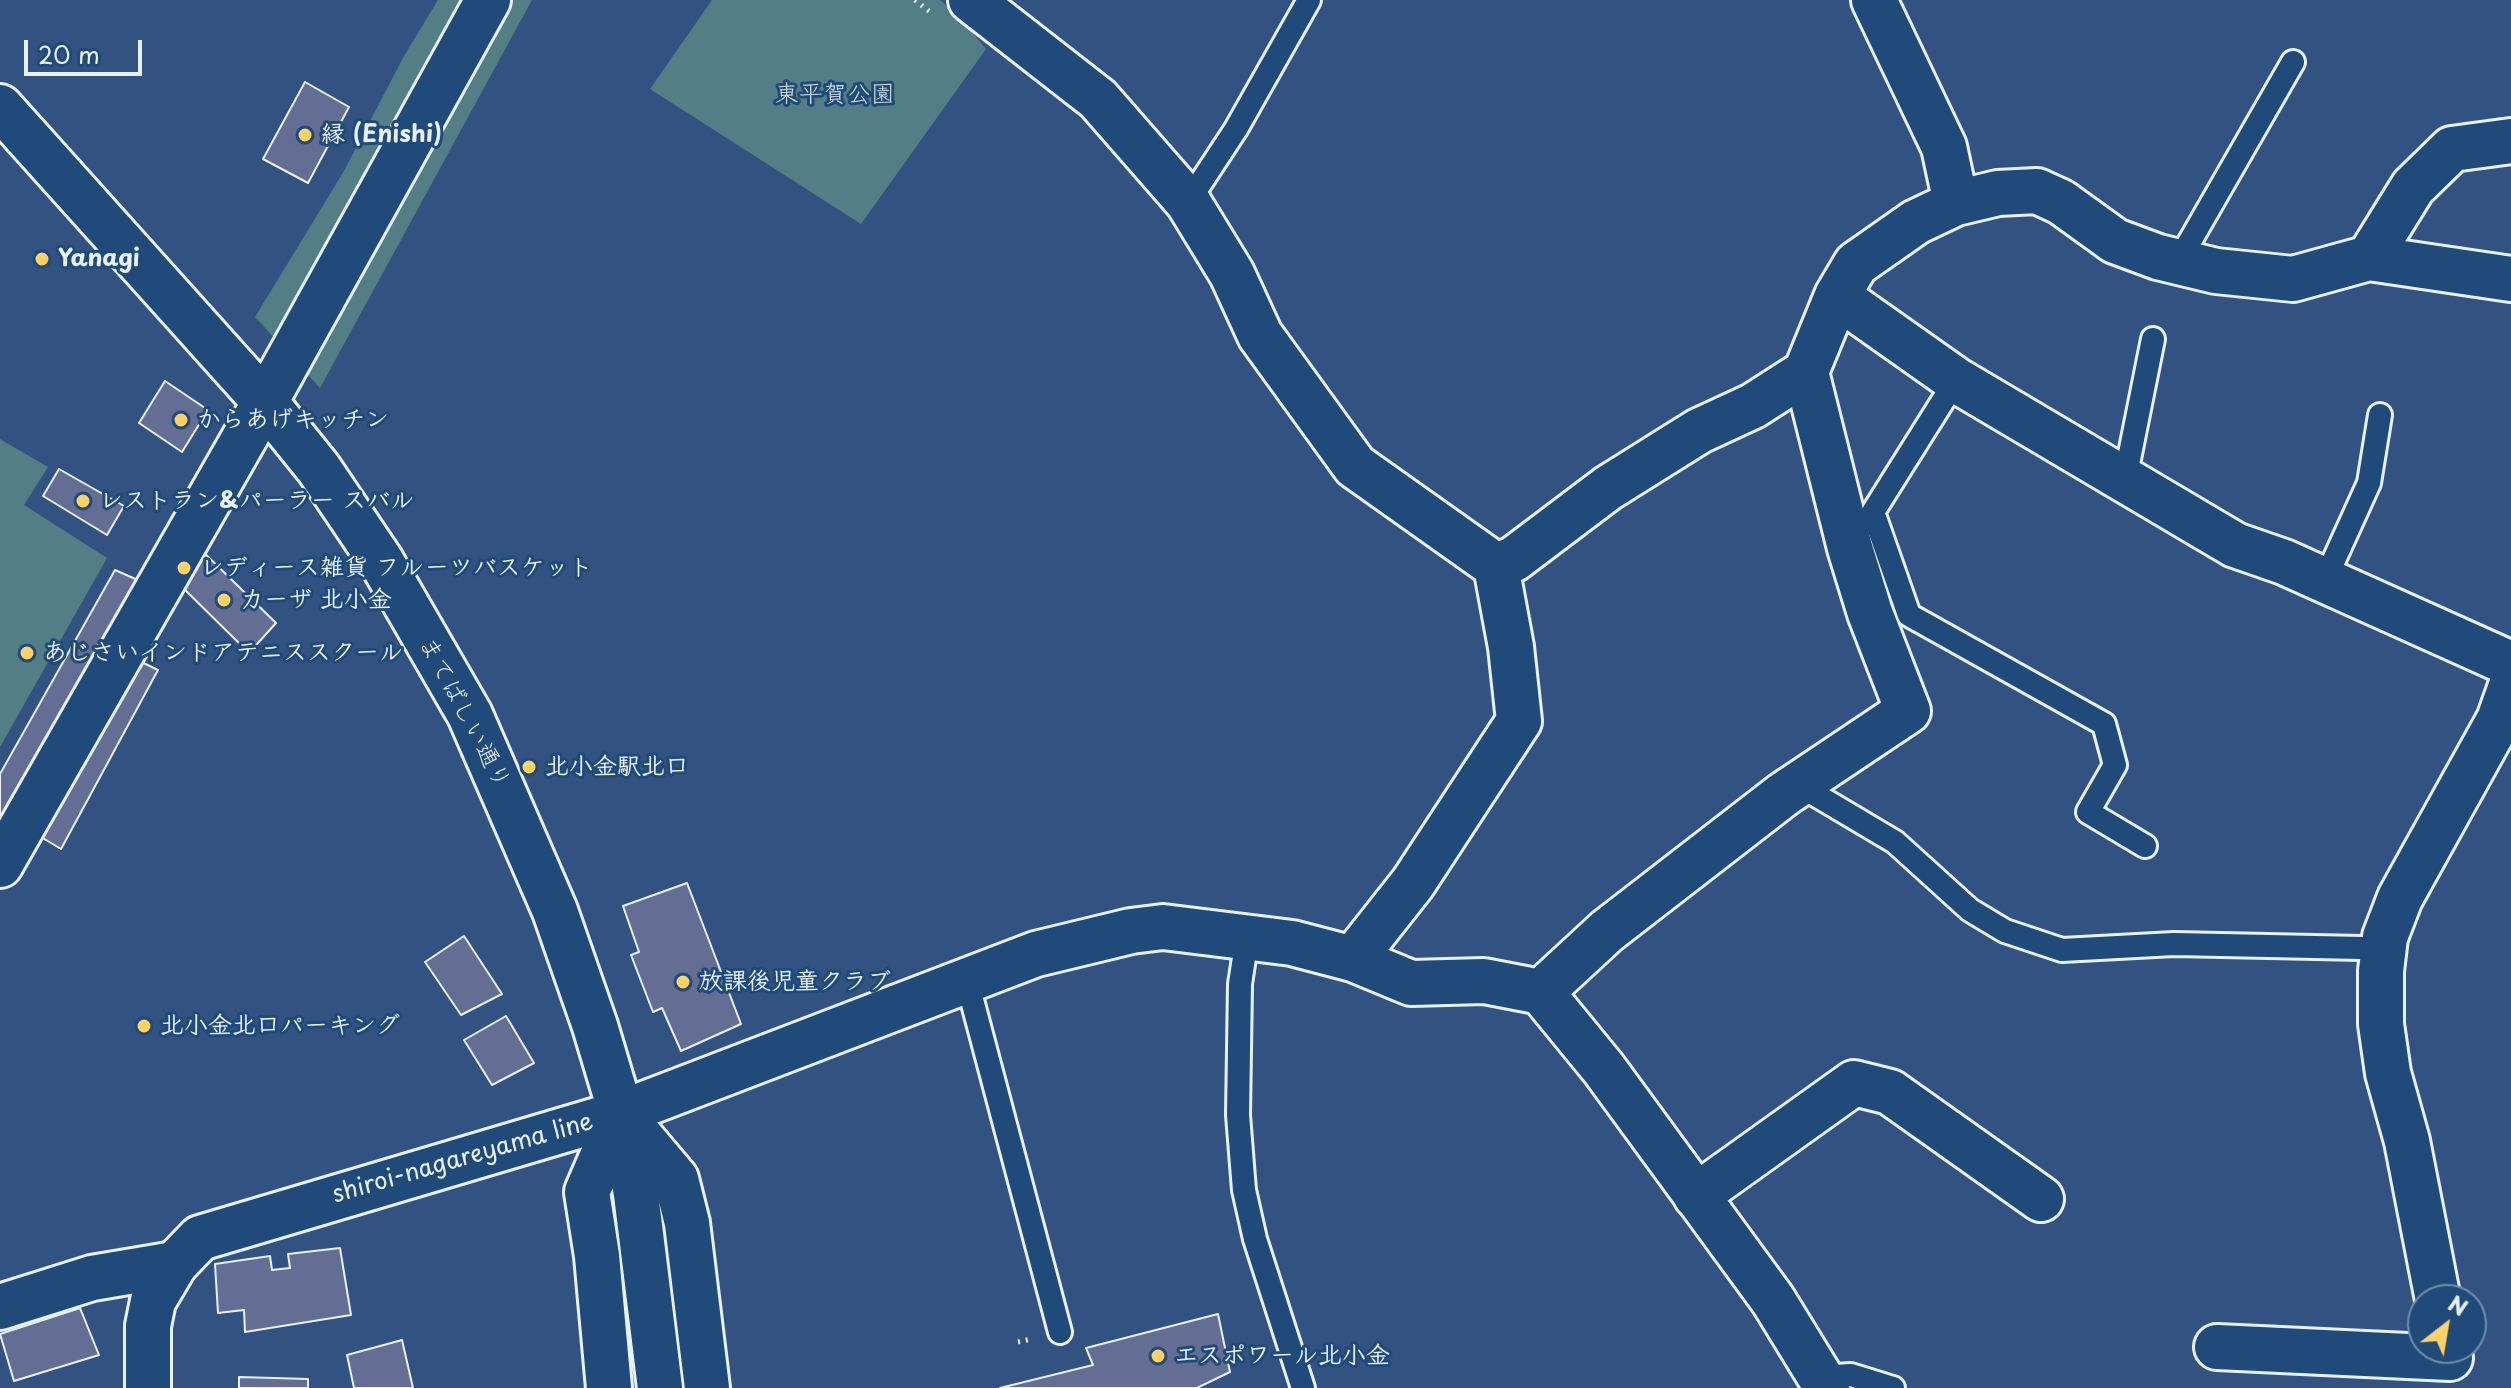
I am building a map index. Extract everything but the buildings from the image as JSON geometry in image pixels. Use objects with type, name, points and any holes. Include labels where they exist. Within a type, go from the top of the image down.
[{"type":"street","points":[[0,865],[265,402],[488,0]]},
{"type":"street","points":[[971,0],[1098,99],[1188,202],[1232,274],[1260,335],[1355,466],[1496,566],[1511,647],[1519,721],[1413,883],[1353,959]]},
{"type":"street","points":[[1874,0],[1944,147],[1956,203]]},
{"type":"street","name":"まてばしい通り","points":[[0,107],[265,402],[319,469],[381,561],[470,715],[555,911],[621,1113]]},
{"type":"street","points":[[2369,258],[2413,187],[2452,149],[2511,141]]},
{"type":"street","points":[[1496,566],[1514,559],[1608,488],[1699,431],[1753,406],[1806,372],[1837,296],[1856,264],[1916,222],[1956,203],[1998,193],[2037,191],[2061,202],[2115,241],[2216,271],[2293,279],[2369,258],[2511,279]]},
{"type":"street","points":[[1837,296],[1956,380],[2235,545],[2511,664]]},
{"type":"street","points":[[1541,992],[1607,931],[1799,785],[1908,711],[1870,613],[1850,548],[1806,372]]},
{"type":"street","points":[[2435,1284],[2407,1141],[2388,1073],[2381,1024],[2385,937],[2400,898],[2507,710]]},
{"type":"street","points":[[609,1388],[597,1256],[587,1192],[621,1113],[1036,954],[1131,931],[1163,927],[1292,943],[1353,959],[1411,983],[1484,981],[1541,992],[1604,1069],[1773,1300],[1825,1383]]},
{"type":"street","points":[[1696,1196],[1854,1083],[1890,1092],[2041,1199]]},
{"type":"street","points":[[621,1113],[676,1179],[687,1223],[707,1388]]},
{"type":"street","name":"shiroi-nagareyama line","points":[[148,1388],[148,1326],[153,1301],[187,1249],[216,1230],[621,1113],[636,1194],[660,1388]]},
{"type":"street","points":[[0,1307],[92,1278],[175,1264]]},
{"type":"street","points":[[2217,1347],[2452,1365]]},
{"type":"lane","points":[[1188,202],[1236,129],[1309,0]]},
{"type":"lane","points":[[2178,262],[2293,62]]},
{"type":"lane","points":[[2125,479],[2153,339]]},
{"type":"lane","points":[[1956,380],[1873,512],[1909,615],[2104,724],[2115,765],[2088,812],[2145,846]]},
{"type":"lane","points":[[2324,582],[2369,483],[2380,415]]},
{"type":"lane","points":[[1799,785],[1895,842],[1970,910],[2005,931],[2062,950],[2174,944],[2362,948],[2383,954]]},
{"type":"lane","points":[[1247,938],[1240,984],[1238,1115],[1244,1190],[1255,1239],[1303,1388]]},
{"type":"lane","points":[[967,981],[1060,1332]]},
{"type":"lane","points":[[1825,1383],[1851,1375],[1893,1388]]},
{"type":"green space","points":[[438,0],[532,0],[320,388],[255,317],[344,171],[404,56]]},
{"type":"green space","name":"東平賀公園","points":[[712,0],[940,0],[958,15],[986,49],[861,224],[650,89]]},
{"type":"green space","name":"あじさいインドアテニススクール","points":[[0,439],[48,467],[24,505],[107,558],[0,747]]},
{"type":"place","name":"縁 (Enishi)","points":[[305,135]]},
{"type":"place","name":"Yanagi","points":[[42,259]]},
{"type":"place","name":"からあげキッチン","points":[[181,420]]},
{"type":"place","name":"レストラン&パーラー スバル","points":[[83,501]]},
{"type":"place","name":"レディース雑貨 フルーツバスケット","points":[[184,568]]},
{"type":"place","name":"カーザ 北小金","points":[[224,600]]},
{"type":"place","name":"あじさいインドアテニススクール","points":[[27,653]]},
{"type":"place","name":"北小金駅北口","points":[[529,767]]},
{"type":"place","name":"放課後児童クラブ","points":[[683,982]]},
{"type":"place","name":"北小金北口パーキング","points":[[144,1026]]},
{"type":"place","name":"エスポワール北小金","points":[[1158,1356]]}]
